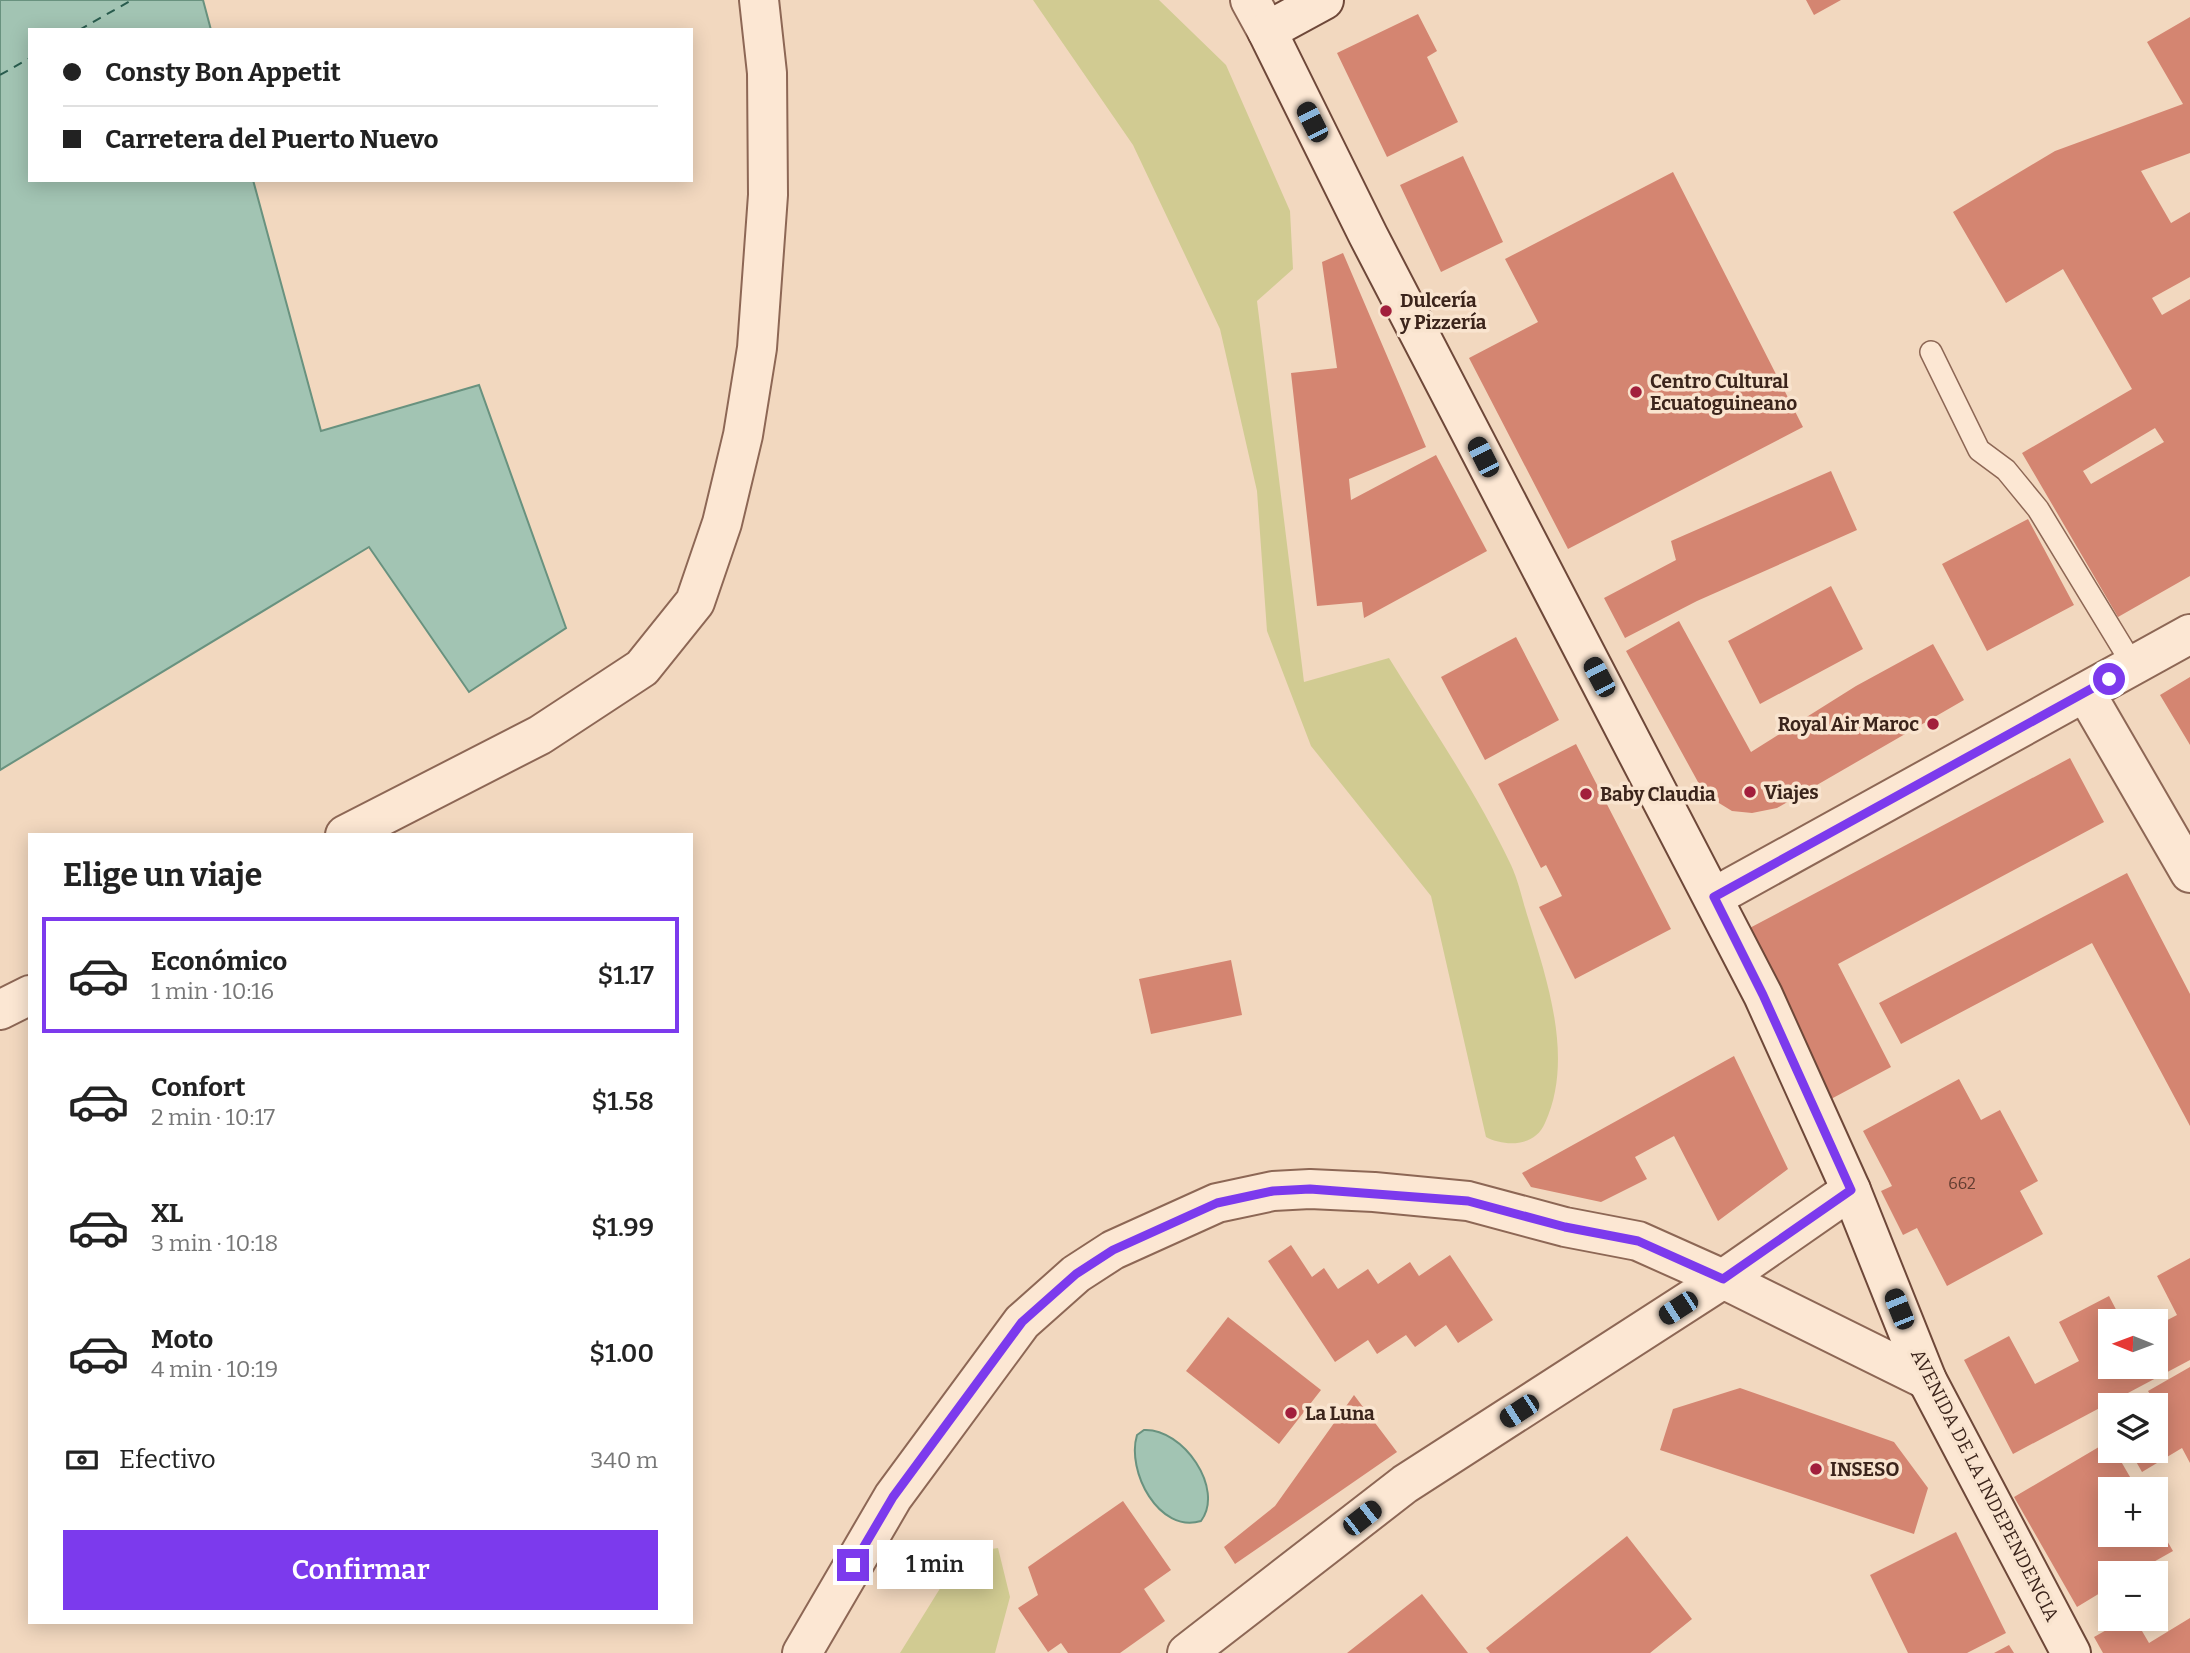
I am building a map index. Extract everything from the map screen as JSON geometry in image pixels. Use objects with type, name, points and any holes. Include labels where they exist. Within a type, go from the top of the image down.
[{"type":"street","points":[[349,833],[540,735],[642,668],[695,602],[722,523],[743,435],[757,348],[768,195],[767,73],[759,0]]},
{"type":"street","points":[[1258,15],[1324,0]]},
{"type":"street","name":"AVENIDA DE LA INDEPENDENCIA","points":[[1258,15],[1368,235],[1763,995],[1851,1190],[1927,1380],[2071,1653]]},
{"type":"street","points":[[1714,897],[2190,634]]},
{"type":"street","points":[[2085,692],[2190,873]]},
{"type":"street","points":[[0,1010],[28,996]]},
{"type":"street","points":[[802,1653],[893,1497],[1022,1322],[1076,1274],[1113,1250],[1217,1203],[1273,1191],[1310,1189],[1468,1201],[1565,1227],[1638,1241],[1723,1279],[1927,1380]]},
{"type":"street","points":[[1187,1653],[1405,1484],[1723,1279],[1851,1190]]},
{"type":"lane","points":[[1931,352],[1979,450],[2006,471],[2038,509],[2133,666]]},
{"type":"shaded area","points":[[0,0],[203,0],[210,28],[28,28],[28,182],[254,182],[321,431],[479,385],[566,628],[469,692],[369,547],[0,770]]},
{"type":"shaded area","points":[[1033,0],[1159,0],[1226,65],[1290,211],[1293,269],[1257,301],[1304,682],[1389,658],[1469,786],[1498,838],[1519,885],[1544,970],[1558,1048],[1553,1099],[1545,1123],[1534,1137],[1527,1141],[1510,1143],[1486,1137],[1431,896],[1311,746],[1267,631],[1257,491],[1220,329],[1133,145]]},
{"type":"shaded area","points":[[1144,1430],[1159,1432],[1173,1439],[1186,1449],[1196,1463],[1208,1493],[1207,1508],[1201,1521],[1186,1523],[1172,1518],[1159,1509],[1149,1496],[1136,1465],[1137,1435]]},
{"type":"shaded area","points":[[998,1548],[1010,1597],[995,1653],[900,1653],[957,1561],[971,1552]]},
{"type":"building","points":[[1806,0],[1841,0],[1814,15]]},
{"type":"building","points":[[1418,14],[1437,51],[1427,57],[1458,122],[1387,157],[1337,53]]},
{"type":"building","points":[[2190,17],[2190,153],[2141,171],[2171,223],[2190,212],[2190,277],[2152,298],[2162,315],[2190,299],[2190,576],[2118,617],[2022,453],[2132,389],[2063,269],[2006,303],[1953,212],[2055,151],[2183,104],[2147,42]],"holes":[[[2155,428],[2164,442],[2091,484],[2083,471]]]},
{"type":"building","points":[[1463,156],[1503,242],[1441,272],[1400,185]]},
{"type":"building","name":"Centro Cultural Ecuatoguineano","points":[[1673,172],[1803,427],[1568,549],[1469,358],[1538,322],[1505,259]]},
{"type":"building","points":[[1343,253],[1426,447],[1349,479],[1351,500],[1436,455],[1487,551],[1364,618],[1362,602],[1317,606],[1291,373],[1337,368],[1322,262]]},
{"type":"building","points":[[1831,471],[1857,530],[1697,601],[1625,638],[1604,598],[1676,560],[1671,541]]},
{"type":"building","points":[[2028,519],[2074,605],[1987,651],[1942,564]]},
{"type":"building","points":[[1831,586],[1863,649],[1760,704],[1728,641]]},
{"type":"building","points":[[1679,621],[1751,752],[1856,686],[1933,644],[1964,700],[1777,808],[1752,813],[1732,811],[1714,800],[1698,782],[1626,651]]},
{"type":"building","points":[[1516,637],[1559,720],[1485,760],[1441,677]]},
{"type":"building","points":[[2190,677],[2190,745],[2160,695]]},
{"type":"building","points":[[1576,744],[1671,929],[1575,979],[1539,907],[1562,896],[1546,865],[1541,868],[1498,784]]},
{"type":"building","points":[[2070,758],[2104,822],[1838,964],[1891,1067],[1831,1099],[1744,931]]},
{"type":"building","points":[[2127,873],[2190,994],[2190,1126],[2092,943],[1901,1044],[1879,1003]]},
{"type":"building","points":[[1231,960],[1242,1015],[1151,1034],[1139,979]]},
{"type":"building","points":[[1734,1056],[1788,1169],[1718,1221],[1674,1136],[1635,1157],[1647,1179],[1601,1202],[1531,1187],[1522,1173]]},
{"type":"building","points":[[1959,1079],[1981,1120],[2000,1110],[2038,1181],[2020,1191],[2043,1234],[1947,1286],[1917,1228],[1903,1235],[1881,1191],[1892,1186],[1863,1131]]},
{"type":"building","points":[[1291,1245],[1312,1277],[1324,1268],[1338,1289],[1368,1269],[1378,1284],[1410,1262],[1419,1276],[1450,1255],[1493,1320],[1458,1343],[1446,1325],[1415,1347],[1406,1335],[1377,1354],[1368,1340],[1335,1362],[1268,1261]]},
{"type":"building","points":[[2190,1258],[2190,1360],[2168,1372],[2168,1320],[2177,1315],[2157,1276]]},
{"type":"building","points":[[2109,1296],[2116,1309],[2098,1309],[2098,1379],[2154,1379],[2128,1393],[2098,1393],[2098,1409],[2013,1454],[1964,1360],[2009,1336],[2035,1384],[2079,1361],[2059,1322]]},
{"type":"building","points":[[1228,1317],[1321,1390],[1279,1444],[1186,1371]]},
{"type":"building","points":[[2190,1367],[2190,1463],[2182,1448],[2168,1456],[2168,1393],[2148,1391]]},
{"type":"building","name":"INSESO","points":[[1740,1388],[1894,1442],[1928,1488],[1914,1534],[1660,1450],[1673,1409]]},
{"type":"building","points":[[1354,1395],[1397,1452],[1235,1564],[1224,1547],[1275,1506]]},
{"type":"building","points":[[2098,1447],[2098,1463],[2122,1463],[2130,1477],[2098,1477],[2098,1547],[2168,1547],[2168,1542],[2173,1551],[2155,1561],[2098,1561],[2098,1594],[2077,1607],[2014,1497]]},
{"type":"building","points":[[2137,1463],[2157,1463],[2142,1472]]},
{"type":"building","points":[[1123,1501],[1171,1570],[1144,1589],[1165,1621],[1120,1653],[1068,1653],[1061,1643],[1048,1652],[1018,1608],[1038,1595],[1028,1567]]},
{"type":"building","points":[[1956,1532],[2006,1633],[1967,1653],[1908,1653],[1870,1575]]},
{"type":"building","points":[[1627,1536],[1692,1619],[1650,1653],[1490,1653],[1486,1648]]},
{"type":"building","points":[[1422,1594],[1468,1653],[1347,1653]]},
{"type":"building","points":[[2190,1618],[2190,1653],[2103,1653],[2094,1637],[2105,1631],[2142,1631],[2149,1643]]},
{"type":"building","points":[[2009,1645],[2014,1653],[1994,1653]]},
{"type":"ferry route","points":[[83,28],[132,0]]},
{"type":"ferry route","points":[[0,75],[28,59]]},
{"type":"place","name":"Dulcería y Pizzería","points":[[1386,311]]},
{"type":"place","name":"Centro Cultural Ecuatoguineano","points":[[1636,392]]},
{"type":"place","name":"Royal Air Maroc","points":[[1933,724]]},
{"type":"place","name":"Viajes","points":[[1750,792]]},
{"type":"place","name":"Baby Claudia","points":[[1586,794]]},
{"type":"place","name":"La Luna","points":[[1291,1413]]},
{"type":"place","name":"INSESO","points":[[1816,1469]]},
{"type":"route","points":[[853,1565],[893,1497],[1022,1322],[1076,1274],[1113,1250],[1217,1203],[1273,1191],[1310,1189],[1468,1201],[1565,1227],[1638,1241],[1723,1279],[1851,1190],[1763,995],[1714,897],[2109,679]]}]
